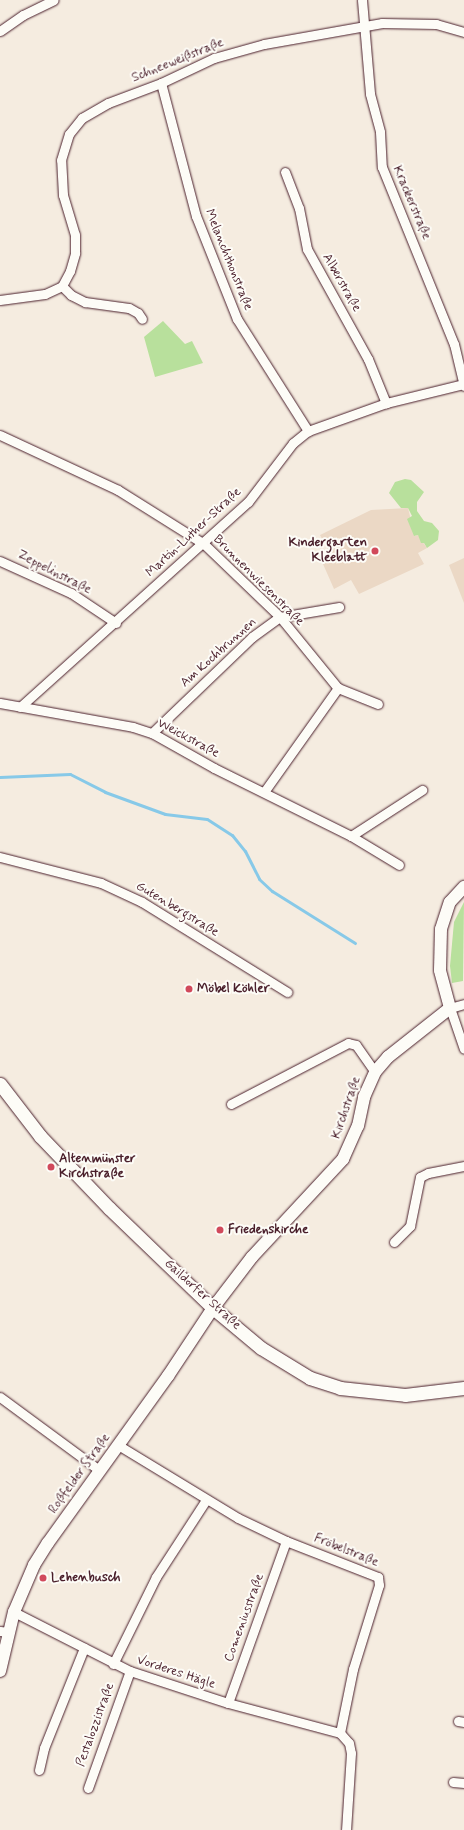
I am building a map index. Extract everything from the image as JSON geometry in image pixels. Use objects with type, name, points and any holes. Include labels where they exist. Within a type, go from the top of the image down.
[{"type":"main road","name":"Gaildorfer Straße","points":[[0,1084],[45,1141],[108,1208],[213,1308],[261,1348],[310,1378],[363,1392],[406,1395],[464,1388]]},
{"type":"street","points":[[0,31],[23,15],[54,0]]},
{"type":"street","name":"Krackerstraße","points":[[362,0],[363,27],[370,94],[380,132],[382,167],[454,344],[464,385]]},
{"type":"street","name":"Schneeweißstraße","points":[[62,286],[75,253],[75,235],[61,179],[63,154],[69,134],[82,118],[108,103],[162,83],[214,58],[264,44],[305,35],[382,23],[420,22],[455,28],[464,32]]},
{"type":"street","name":"Melanchthonstraße","points":[[162,83],[196,216],[237,319],[308,431]]},
{"type":"street","name":"Alberstraße","points":[[285,172],[299,208],[307,249],[365,352],[386,403]]},
{"type":"street","points":[[0,300],[45,294],[62,286],[71,295],[85,302],[129,308],[138,313],[142,320]]},
{"type":"street","name":"Martin-Luther-Straße","points":[[20,706],[116,623],[204,544],[248,502],[293,443],[308,431],[386,403],[464,385]]},
{"type":"street","name":"Brunnenwiesenstraße","points":[[0,435],[118,490],[204,544],[280,617],[338,688],[378,704]]},
{"type":"street","name":"Zeppelinstraße","points":[[0,561],[71,593],[116,623]]},
{"type":"street","name":"Am Kochbrunnen","points":[[152,733],[252,637],[280,617],[339,607]]},
{"type":"street","points":[[264,792],[338,688]]},
{"type":"street","name":"Weickstraße","points":[[0,703],[133,727],[152,733],[351,836],[399,865]]},
{"type":"street","points":[[351,836],[422,790]]},
{"type":"street","name":"Gutenbergstraße","points":[[0,857],[101,883],[142,902],[286,992]]},
{"type":"street","points":[[464,887],[450,902],[441,929],[440,970],[450,1008],[464,1049]]},
{"type":"street","points":[[450,1008],[464,1004]]},
{"type":"street","name":"Kirchstraße","points":[[213,1308],[252,1257],[343,1159],[358,1126],[364,1097],[375,1072],[388,1057],[450,1008]]},
{"type":"street","points":[[231,1104],[348,1043],[356,1045],[375,1072]]},
{"type":"street","points":[[394,1242],[410,1226],[420,1177],[428,1173],[464,1166]]},
{"type":"street","name":"Roßfelder Straße","points":[[0,1671],[4,1631],[14,1612],[34,1565],[99,1470],[168,1376],[213,1308]]},
{"type":"street","points":[[0,1397],[99,1470]]},
{"type":"street","name":"Fröbelstraße","points":[[118,1444],[206,1500],[286,1541],[375,1574],[379,1580],[353,1669],[340,1733]]},
{"type":"street","points":[[113,1664],[156,1577],[206,1500]]},
{"type":"street","name":"Comeniusstraße","points":[[228,1703],[286,1541]]},
{"type":"street","name":"Vorderes Hägle","points":[[14,1612],[113,1664],[130,1671],[228,1703],[340,1733]]},
{"type":"street","points":[[39,1770],[44,1748],[84,1648]]},
{"type":"street","name":"Pestalozzistraße","points":[[88,1788],[130,1671]]},
{"type":"street","points":[[340,1733],[349,1743],[351,1753],[346,1830]]},
{"type":"street","points":[[453,1782],[464,1782]]},
{"type":"shaded area","name":"Kindergarten Kleeblatt","points":[[408,508],[415,536],[418,535],[427,548],[418,553],[424,564],[359,594],[351,580],[334,589],[323,564],[331,556],[320,535],[371,510]]},
{"type":"shaded area","points":[[464,558],[464,603],[449,565]]},
{"type":"green space","points":[[163,321],[185,344],[192,341],[203,363],[155,377],[144,337]]},
{"type":"green space","points":[[405,479],[411,480],[424,492],[417,502],[417,511],[424,521],[432,523],[439,531],[438,540],[427,548],[424,543],[421,543],[418,535],[414,536],[407,519],[412,516],[408,508],[401,508],[389,493],[395,482]]},
{"type":"green space","points":[[464,902],[463,981],[452,983],[450,966],[454,922]]},
{"type":"waterway","points":[[0,777],[70,774],[105,792],[165,814],[207,819],[232,835],[245,851],[259,879],[272,891],[355,943]]},
{"type":"place","name":"Kindergarten Kleeblatt","points":[[375,551]]},
{"type":"place","name":"Möbel Köhler","points":[[189,989]]},
{"type":"place","name":"Altenmünster Kirchstraße","points":[[51,1167]]},
{"type":"place","name":"Friedenskirche","points":[[220,1230]]},
{"type":"place","name":"Lehenbusch","points":[[43,1578]]}]
